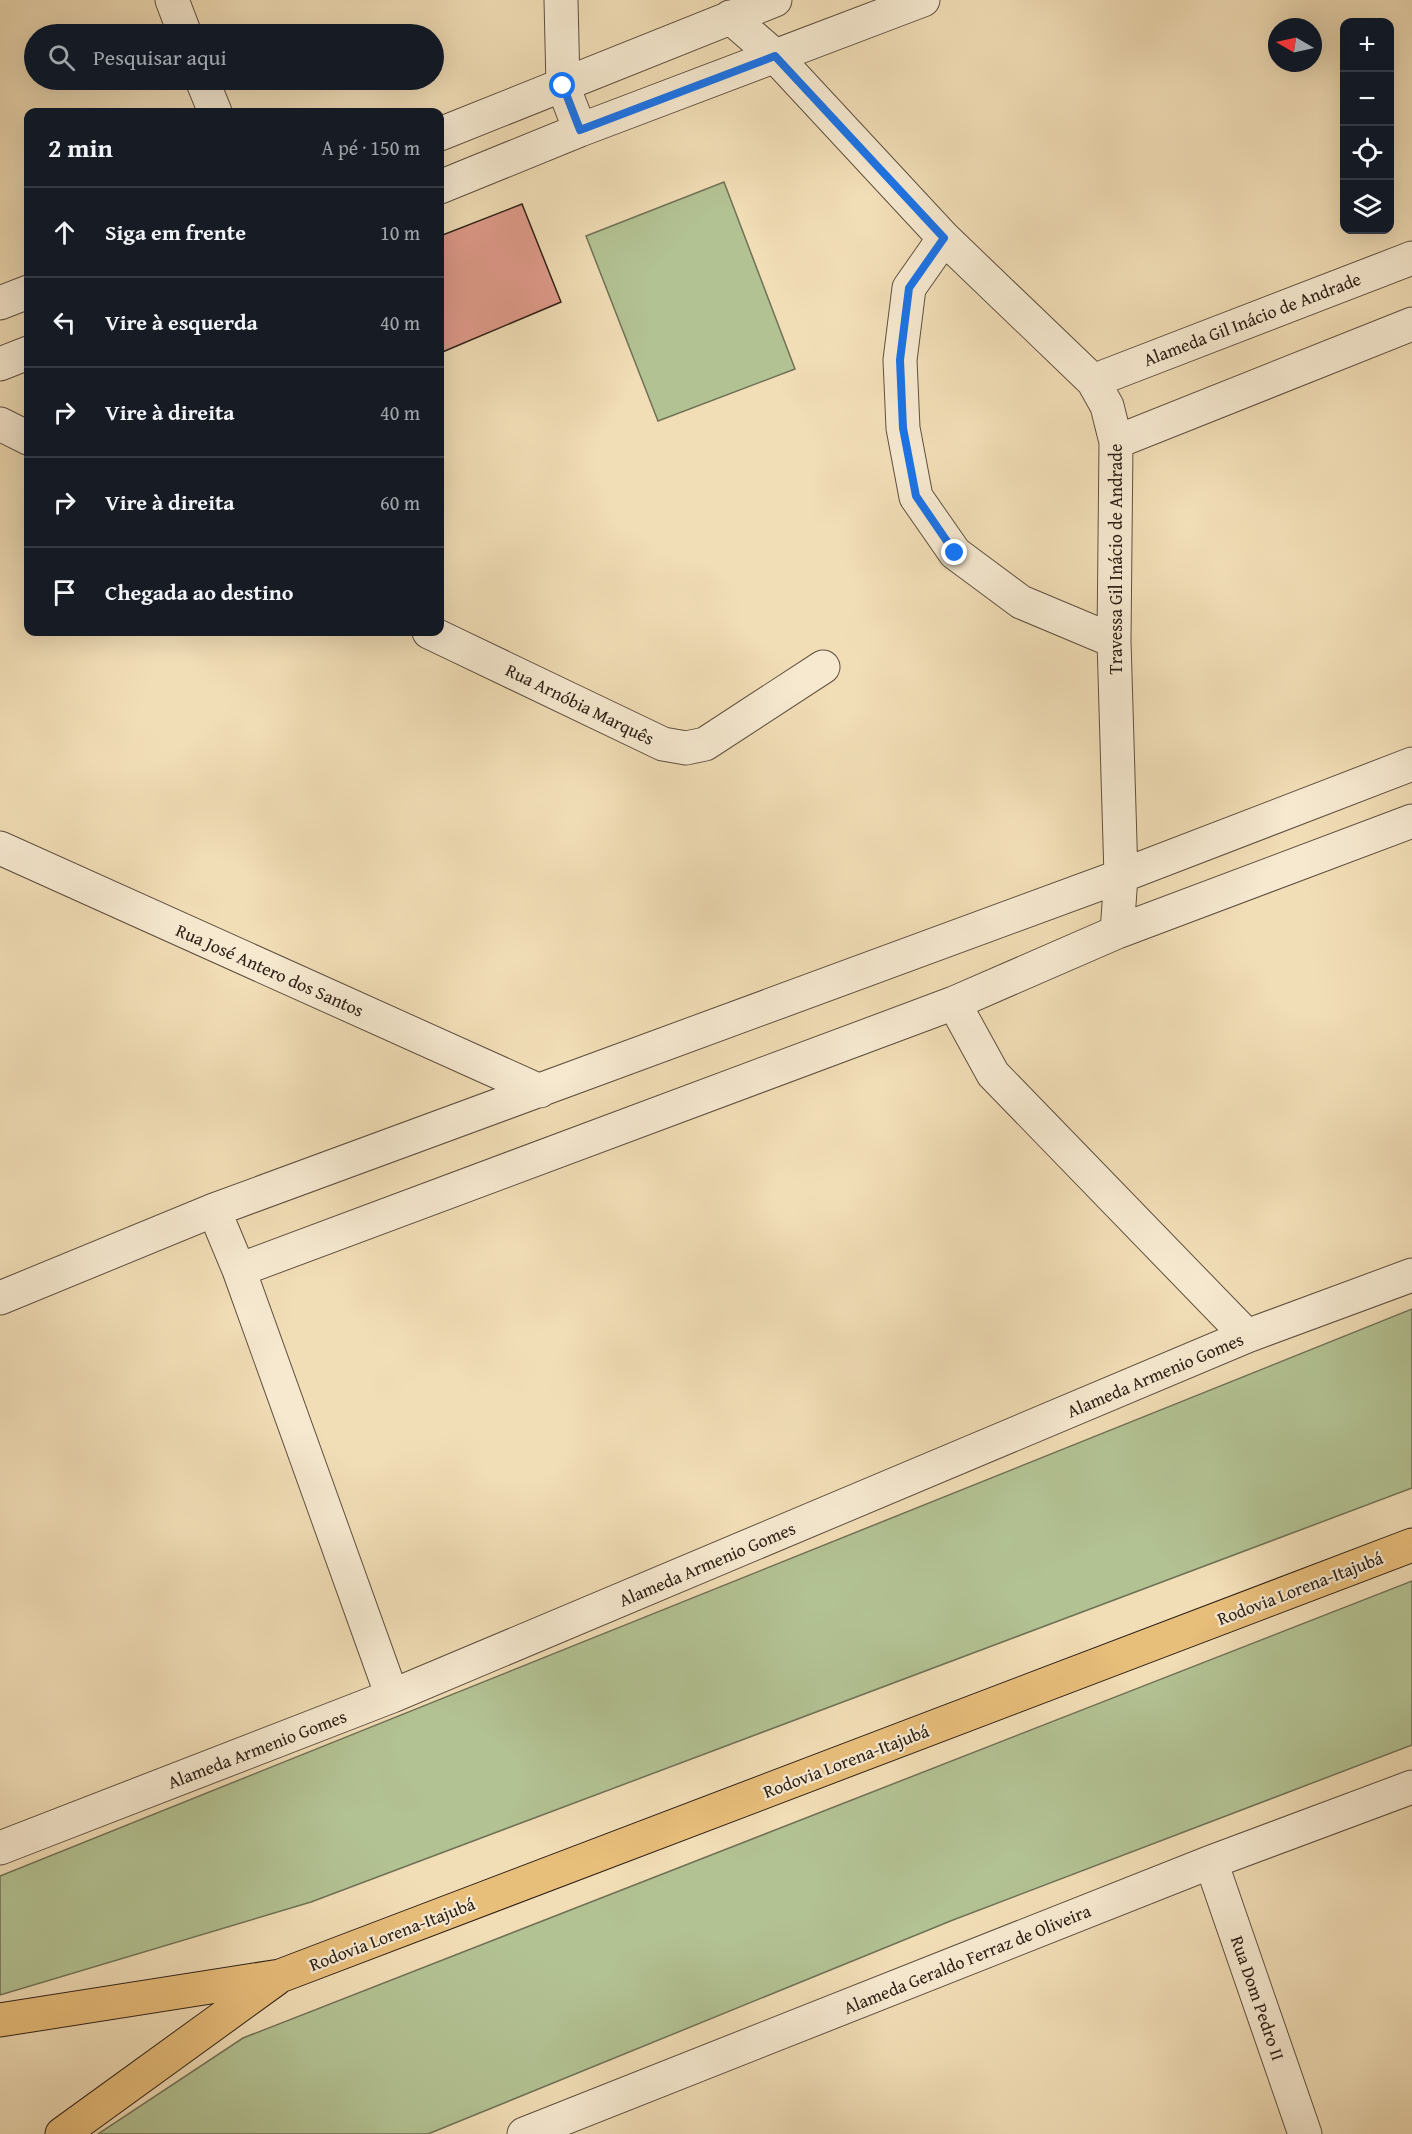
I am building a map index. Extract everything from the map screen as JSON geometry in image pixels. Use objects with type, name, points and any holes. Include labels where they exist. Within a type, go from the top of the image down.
[{"type":"highway","name":"Rodovia Lorena-Itajubá","points":[[0,2020],[280,1976],[1412,1545]]},
{"type":"highway","name":"Rodovia Lorena-Itajubá","points":[[62,2134],[280,1976]]},
{"type":"street","points":[[172,0],[181,24]]},
{"type":"street","points":[[561,0],[563,86],[580,130]]},
{"type":"street","points":[[444,132],[774,0]]},
{"type":"street","points":[[444,185],[580,130],[923,0]]},
{"type":"street","name":"Travessa Gil Inácio de Andrade","points":[[730,17],[775,56],[944,238],[1093,381],[1107,406],[1116,442],[1114,640],[1121,876],[1117,932]]},
{"type":"street","points":[[206,90],[213,108]]},
{"type":"street","points":[[944,238],[909,288],[900,360],[903,428],[916,496],[955,553],[1021,602],[1114,640]]},
{"type":"street","name":"Alameda Gil Inácio de Andrade","points":[[1093,381],[1412,258]]},
{"type":"street","points":[[0,303],[24,294]]},
{"type":"street","points":[[1116,442],[1412,324]]},
{"type":"street","points":[[0,364],[24,355]]},
{"type":"street","points":[[0,424],[24,436]]},
{"type":"street","name":"Rua Arnóbia Marquês","points":[[437,636],[663,744],[686,748],[705,744],[823,667]]},
{"type":"street","points":[[0,1298],[214,1210],[1121,876],[1412,764]]},
{"type":"street","points":[[239,1270],[954,1003],[1117,932],[1412,821]]},
{"type":"street","name":"Rua José Antero dos Santos","points":[[0,848],[540,1091]]},
{"type":"street","points":[[954,1003],[993,1074],[1247,1336]]},
{"type":"street","points":[[214,1210],[239,1270],[392,1696]]},
{"type":"street","name":"Alameda Armenio Gomes","points":[[0,1848],[392,1696],[1247,1336],[1412,1275]]},
{"type":"street","name":"Alameda Geraldo Ferraz de Oliveira","points":[[524,2134],[1211,1862],[1412,1787]]},
{"type":"street","name":"Rua Dom Pedro II","points":[[1211,1862],[1305,2134]]},
{"type":"green space","points":[[724,182],[795,369],[658,421],[586,236]]},
{"type":"green space","points":[[1412,1309],[1412,1488],[311,1902],[0,1995],[0,1876]]},
{"type":"green space","points":[[1412,1581],[1412,1745],[953,1920],[428,2134],[98,2134],[243,2038]]},
{"type":"building","points":[[522,204],[561,302],[444,351],[444,234]]},
{"type":"route","points":[[563,86],[580,130],[775,56],[944,238],[909,288],[900,360],[903,428],[916,496],[955,553]]}]
